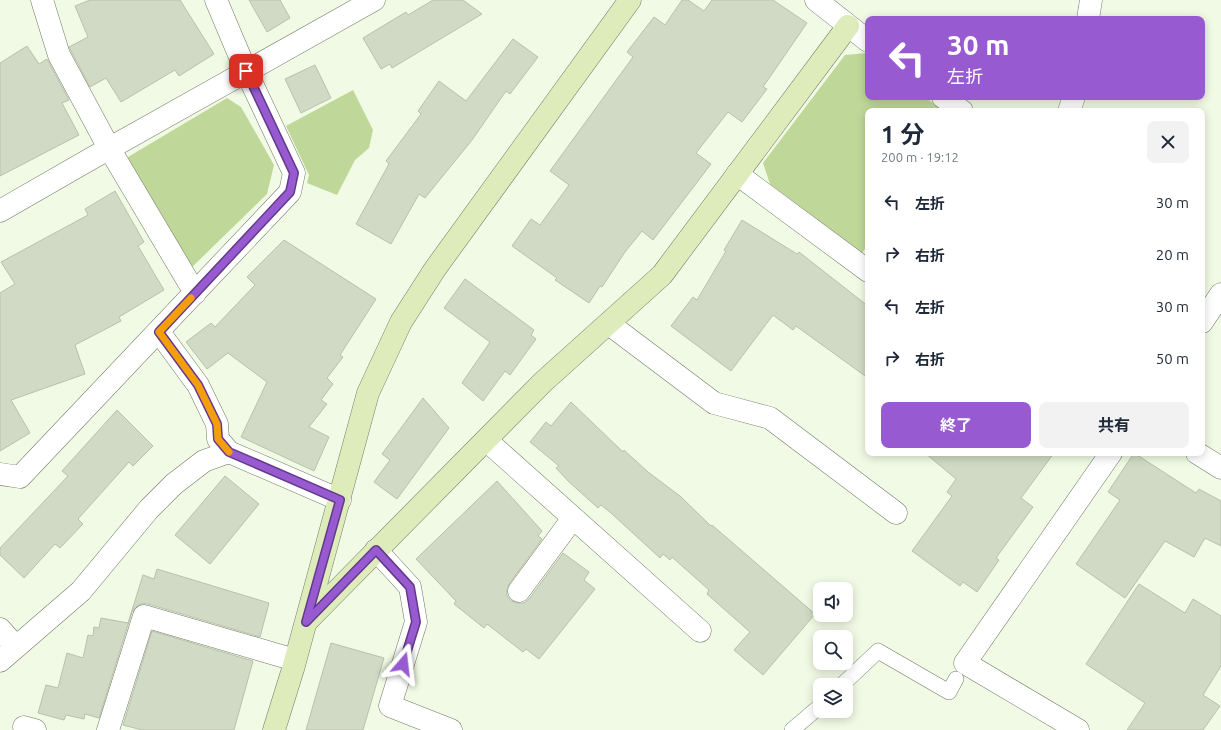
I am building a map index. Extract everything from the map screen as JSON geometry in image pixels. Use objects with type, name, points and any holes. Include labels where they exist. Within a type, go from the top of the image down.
[{"type":"street","points":[[42,0],[59,55],[109,148],[196,293]]},
{"type":"street","points":[[0,474],[20,477],[196,293],[290,192],[294,173],[246,71],[216,0]]},
{"type":"street","points":[[0,211],[109,148],[374,0]]},
{"type":"street","points":[[306,622],[368,393],[401,322],[435,268],[630,0]]},
{"type":"street","points":[[816,0],[865,39]]},
{"type":"street","points":[[1088,16],[1091,0]]},
{"type":"street","points":[[274,730],[278,655],[306,622],[543,382],[662,275],[848,26]]},
{"type":"street","points":[[947,100],[958,108]]},
{"type":"street","points":[[737,174],[865,269]]},
{"type":"street","points":[[1205,318],[1221,294]]},
{"type":"street","points":[[609,324],[714,403],[770,418],[896,513]]},
{"type":"street","points":[[159,332],[198,385],[217,424],[218,439],[229,452],[340,500]]},
{"type":"street","points":[[486,440],[700,631]]},
{"type":"street","points":[[0,630],[8,654],[81,591],[149,510],[174,484],[204,461],[229,452]]},
{"type":"street","points":[[1078,730],[961,671],[1109,456]]},
{"type":"street","points":[[1202,456],[1221,468]]},
{"type":"street","points":[[519,591],[573,518]]},
{"type":"street","points":[[376,550],[410,587],[416,622],[390,706],[451,730]]},
{"type":"street","points":[[108,730],[144,616],[278,655]]},
{"type":"lane","points":[[849,678],[878,650],[949,692],[961,671]]},
{"type":"lane","points":[[792,730],[813,712]]},
{"type":"green space","points":[[865,53],[865,100],[929,100],[939,108],[865,108],[865,249],[862,253],[770,184],[763,163],[845,55]]},
{"type":"green space","points":[[353,90],[373,130],[369,148],[355,160],[337,195],[307,183],[309,175],[286,126]]},
{"type":"green space","points":[[227,98],[241,107],[274,165],[267,194],[190,269],[123,160]]},
{"type":"building","points":[[90,0],[180,0],[214,54],[179,76],[175,70],[121,102],[106,78],[90,87],[69,47],[88,37],[75,6]]},
{"type":"building","points":[[249,0],[280,0],[290,18],[267,32]]},
{"type":"building","points":[[433,0],[463,0],[482,14],[392,68],[390,64],[381,69],[363,38],[406,12],[408,15]]},
{"type":"building","points":[[682,0],[688,0],[704,11],[712,0],[773,0],[807,23],[763,87],[767,89],[742,122],[728,112],[696,153],[711,164],[653,240],[642,231],[625,252],[602,287],[600,286],[589,303],[555,280],[557,278],[512,246],[531,219],[540,225],[569,185],[550,171],[633,57],[627,52],[654,17],[665,25]]},
{"type":"building","points":[[513,39],[538,57],[510,94],[506,91],[472,140],[425,198],[419,194],[391,244],[356,224],[389,164],[386,161],[421,114],[418,111],[439,81],[466,101]]},
{"type":"building","points":[[27,46],[39,64],[47,59],[69,100],[62,103],[79,135],[0,176],[0,63]]},
{"type":"building","points":[[315,65],[331,98],[301,113],[285,79]]},
{"type":"building","points":[[115,191],[144,242],[138,246],[164,290],[119,317],[121,321],[75,345],[85,374],[11,400],[30,433],[0,451],[0,293],[15,284],[1,262],[88,215],[85,209]]},
{"type":"building","points":[[742,220],[797,254],[799,252],[865,304],[865,376],[796,326],[793,330],[773,315],[731,371],[671,326],[693,297],[697,300],[726,251],[724,250]]},
{"type":"building","points":[[284,240],[376,299],[340,355],[343,357],[327,378],[333,384],[321,400],[327,404],[309,427],[329,437],[314,471],[241,437],[267,382],[228,353],[207,369],[186,342],[211,323],[215,327],[255,285],[247,277]]},
{"type":"building","points":[[465,279],[534,330],[531,335],[536,339],[510,375],[505,371],[483,401],[462,383],[490,342],[444,308]]},
{"type":"building","points":[[423,398],[449,428],[397,499],[374,482],[390,460],[382,454]]},
{"type":"building","points":[[571,402],[623,452],[624,450],[648,472],[680,496],[711,526],[712,525],[813,612],[813,616],[763,675],[734,650],[750,632],[707,594],[709,590],[672,557],[670,560],[663,554],[660,558],[611,513],[601,505],[598,508],[568,481],[556,468],[559,466],[530,442],[546,422],[551,426]]},
{"type":"building","points":[[117,410],[153,446],[133,466],[129,462],[78,519],[83,524],[60,548],[55,544],[24,578],[0,555],[0,548],[68,476],[62,471]]},
{"type":"building","points":[[929,456],[1052,456],[1021,498],[1033,507],[996,558],[999,560],[977,592],[963,582],[960,586],[912,551],[952,496],[947,492],[956,479]]},
{"type":"building","points":[[1132,456],[1139,456],[1196,493],[1199,489],[1221,501],[1221,546],[1205,538],[1194,557],[1165,541],[1125,598],[1076,564],[1120,500],[1108,492]]},
{"type":"building","points":[[225,476],[259,504],[210,564],[175,535]]},
{"type":"building","points":[[497,481],[542,531],[538,536],[542,539],[509,584],[507,596],[511,601],[524,603],[529,599],[563,553],[589,572],[584,580],[595,589],[539,659],[526,649],[523,652],[487,624],[484,628],[454,604],[456,601],[416,559]]},
{"type":"building","points":[[157,569],[269,603],[260,637],[148,604],[141,604],[135,607],[132,612],[99,718],[85,714],[84,719],[66,715],[64,720],[38,713],[46,685],[58,688],[67,653],[83,658],[88,635],[93,636],[94,627],[99,628],[101,618],[128,623],[143,575],[154,579]]},
{"type":"building","points":[[1139,584],[1185,613],[1193,599],[1221,616],[1221,666],[1203,695],[1220,706],[1203,730],[1127,730],[1145,703],[1086,664]]},
{"type":"building","points":[[152,631],[253,661],[234,730],[142,730],[123,725]]},
{"type":"building","points":[[331,643],[384,658],[363,730],[306,730]]},
{"type":"slow traffic","points":[[191,298],[159,332],[198,385],[217,424],[218,439],[229,452]]},
{"type":"route","points":[[246,71],[294,173],[290,192],[159,332],[198,385],[217,424],[218,439],[229,452],[340,500],[306,622],[376,550],[410,587],[416,622],[403,664]]}]
